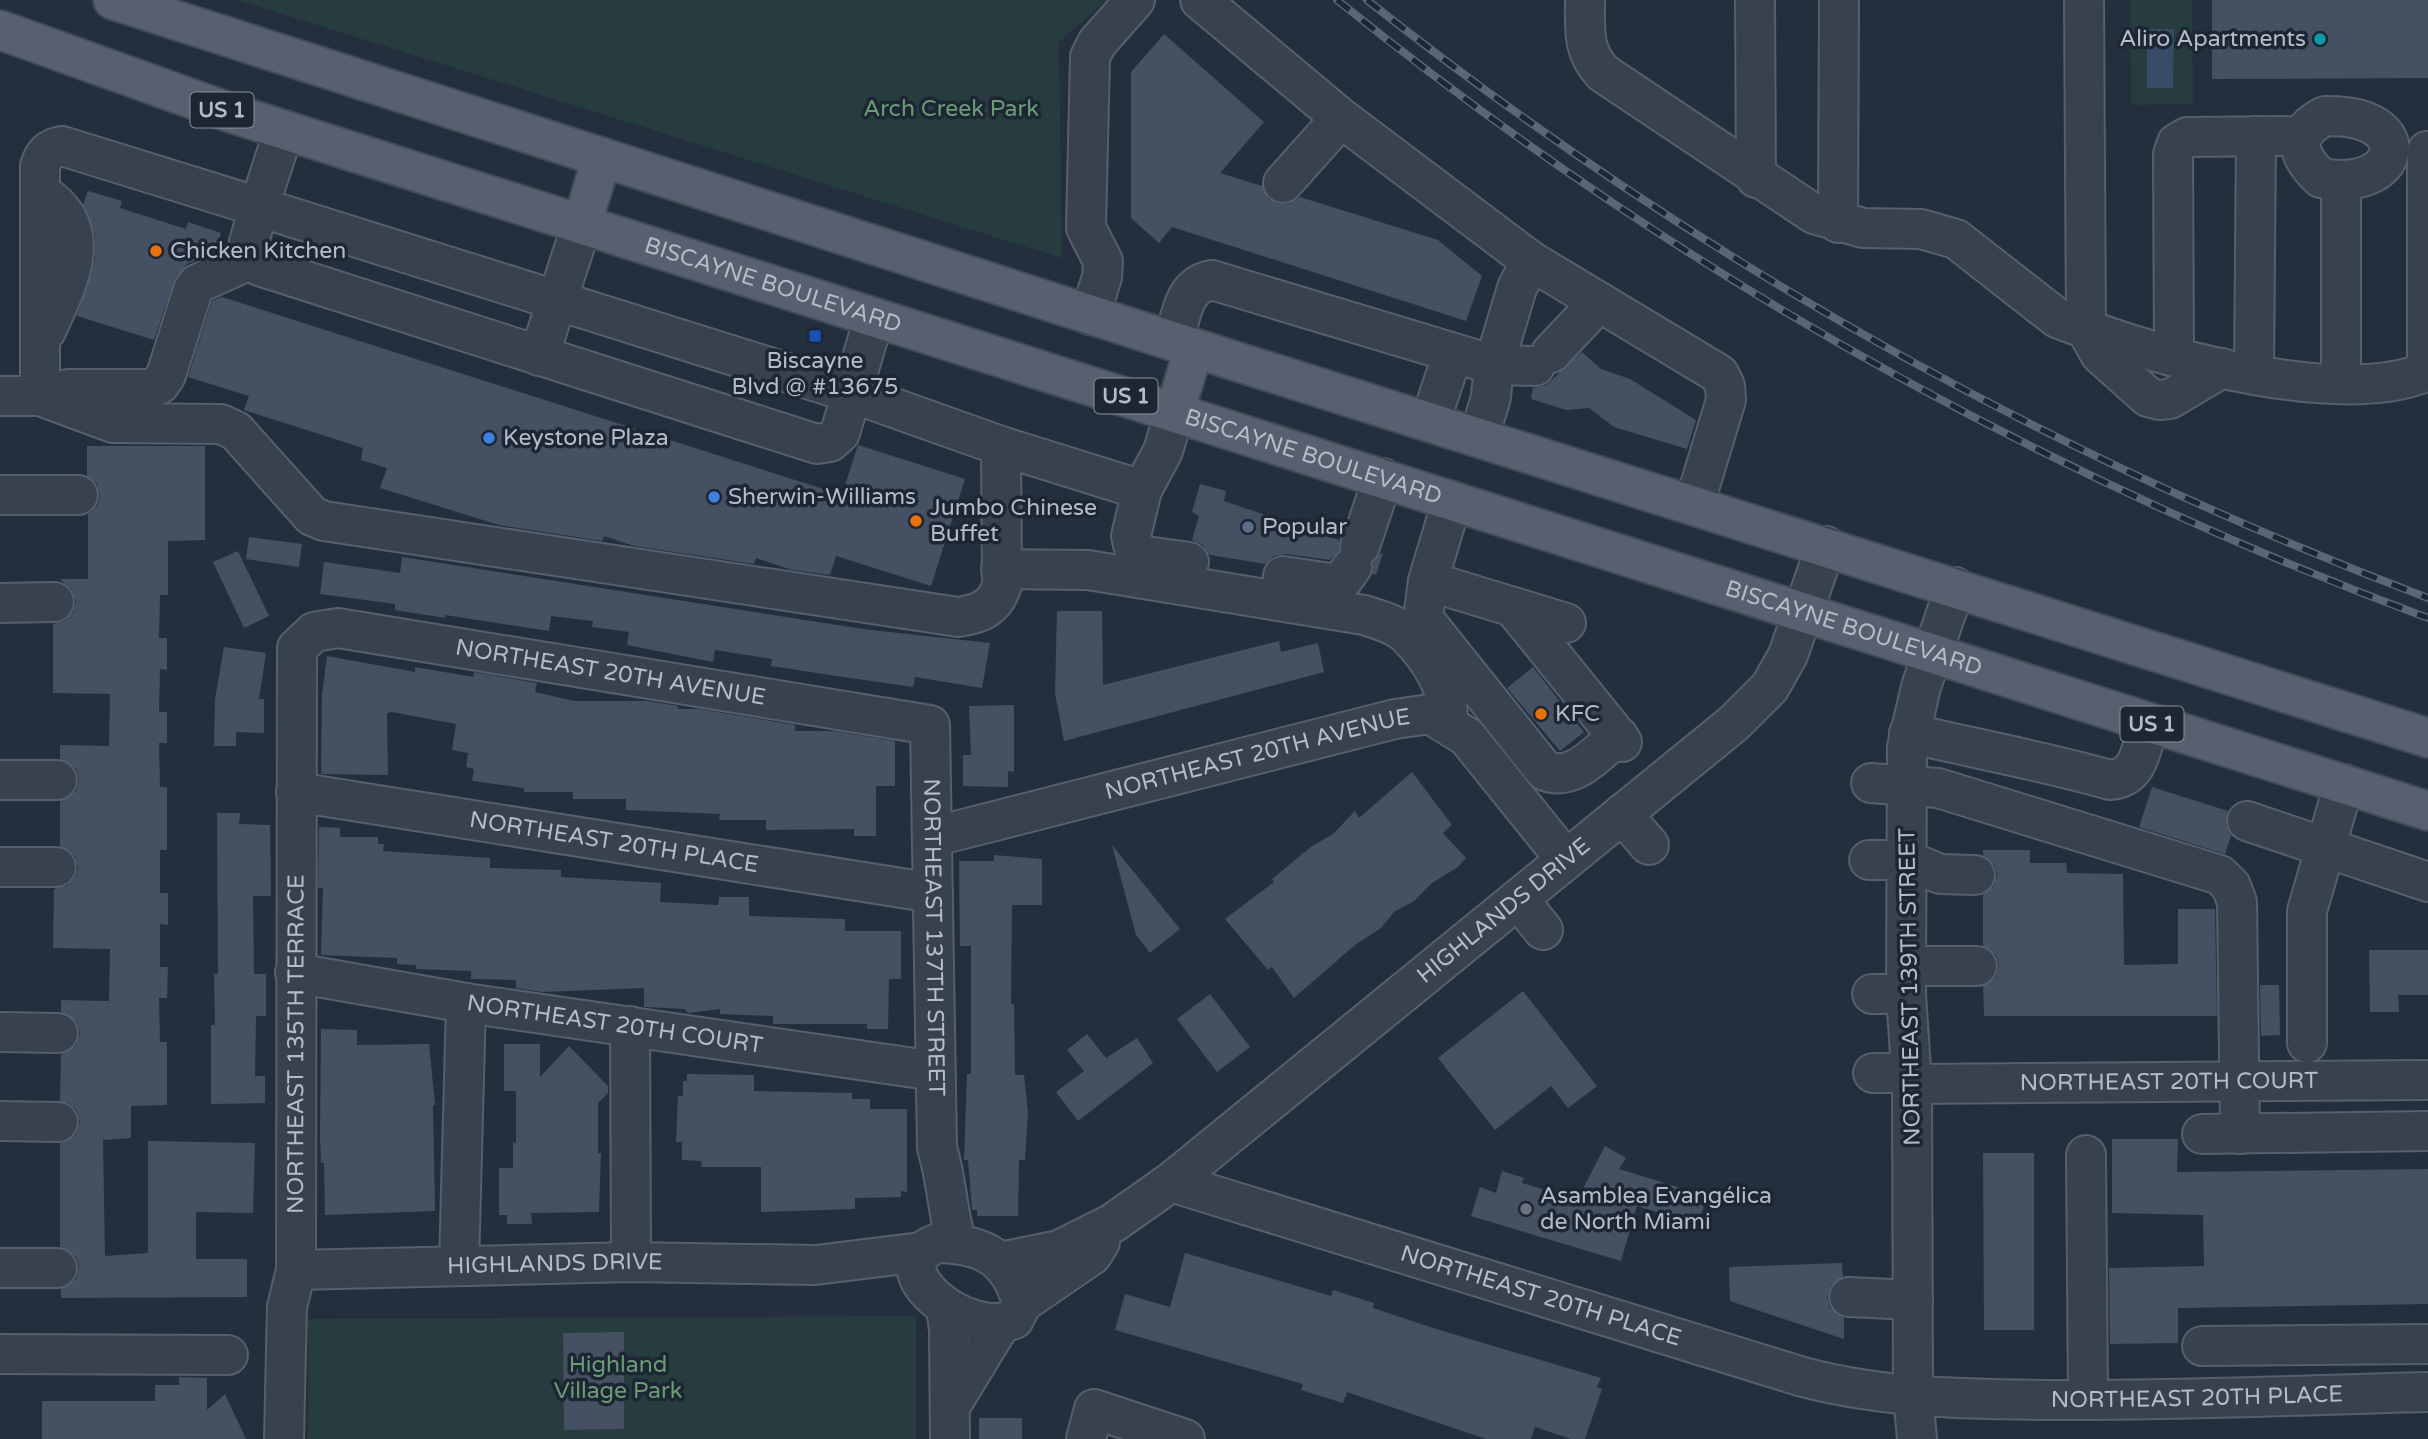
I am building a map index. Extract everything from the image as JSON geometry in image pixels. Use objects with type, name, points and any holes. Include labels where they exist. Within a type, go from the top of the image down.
[{"type":"main road","points":[[113,0],[1184,345],[2428,738]]},
{"type":"main road","name":"BISCAYNE BOULEVARD","points":[[0,30],[284,130],[2428,811]]},
{"type":"main road","points":[[582,225],[602,157]]},
{"type":"main road","points":[[1175,411],[1184,345]]},
{"type":"street","points":[[1090,315],[1102,277],[1103,261],[1086,228],[1090,57],[1097,43],[1135,0]]},
{"type":"street","points":[[1200,0],[1341,118],[1531,261],[1718,374],[1726,386],[1726,400],[1694,505]]},
{"type":"street","points":[[1585,0],[1585,46],[1592,61],[1603,73],[1756,178],[1814,214],[1863,228],[1921,229],[1956,239],[2057,318],[2174,355],[2281,380],[2395,383],[2428,371],[2415,151]]},
{"type":"street","points":[[1755,0],[1756,178]]},
{"type":"street","points":[[1839,0],[1839,223]]},
{"type":"street","points":[[2084,0],[2086,329],[2100,354],[2148,397],[2170,399],[2238,372]]},
{"type":"street","points":[[2325,116],[2356,116],[2383,132],[2389,141],[2415,151],[2386,163],[2364,177],[2341,182],[2320,178],[2310,168],[2302,155],[2301,136],[2309,124],[2325,116]]},
{"type":"street","points":[[1283,183],[1341,118]]},
{"type":"street","points":[[284,130],[250,242],[252,259],[259,266],[539,356],[817,443],[830,442],[840,433],[874,318]]},
{"type":"street","points":[[2238,372],[2256,136]]},
{"type":"street","points":[[2174,355],[2173,154],[2177,143],[2186,137],[2301,136]]},
{"type":"street","points":[[40,396],[40,345],[72,273],[75,254],[72,235],[63,215],[51,200],[41,194],[43,156],[52,147],[62,146],[852,393],[1001,446],[1142,490]]},
{"type":"street","points":[[2341,182],[2341,383]]},
{"type":"street","points":[[539,356],[582,225]]},
{"type":"street","points":[[0,396],[40,396],[68,389],[150,389],[160,384],[166,374],[192,290],[252,259]]},
{"type":"street","points":[[1479,437],[1491,397],[1494,365],[1517,288],[1531,261]]},
{"type":"street","points":[[1184,345],[1188,292],[1199,282],[1212,280],[1494,365],[1543,359],[1599,302]]},
{"type":"street","points":[[1430,422],[1452,353]]},
{"type":"street","points":[[40,396],[113,423],[221,424],[236,431],[312,516],[324,521],[958,617],[988,608],[998,598],[1001,569],[1001,446]]},
{"type":"street","points":[[1175,411],[1163,451],[1142,490],[1131,536],[1134,549],[1146,556],[1330,583],[1342,581],[1356,556],[1383,478]]},
{"type":"street","points":[[0,495],[79,495]]},
{"type":"street","points":[[1452,501],[1428,581],[1423,618],[1545,771],[1565,774],[1577,770],[1620,739],[1513,607]]},
{"type":"street","name":"HIGHLANDS DRIVE","points":[[1000,1262],[1059,1250],[1113,1223],[1171,1182],[1734,723],[1770,687],[1788,655],[1805,613],[1826,546]]},
{"type":"street","points":[[1001,569],[1088,570],[1364,615],[1387,622],[1408,635],[1441,682],[1447,698],[1447,723]]},
{"type":"street","points":[[1428,581],[1566,623]]},
{"type":"street","name":"NORTHEAST 139TH STREET","points":[[1917,1439],[1913,1394],[1912,1079],[1895,984],[1907,860],[1889,784],[1909,733],[1931,655],[1955,587]]},
{"type":"street","points":[[0,603],[54,602]]},
{"type":"street","name":"NORTHEAST 20TH AVENUE","points":[[297,648],[314,632],[338,628],[930,725]]},
{"type":"street","name":"NORTHEAST 135TH TERRACE","points":[[284,1439],[287,1307],[296,1270],[297,648]]},
{"type":"street","name":"NORTHEAST 20TH AVENUE","points":[[932,837],[1395,719],[1430,715],[1467,737],[1566,860]]},
{"type":"street","points":[[1909,733],[2000,754],[2020,755],[2110,780],[2123,779],[2133,772],[2149,723]]},
{"type":"street","name":"NORTHEAST 137TH STREET","points":[[930,725],[937,1148],[929,1162],[935,1247],[917,1270],[936,1298]]},
{"type":"street","points":[[0,780],[57,780]]},
{"type":"street","points":[[1889,784],[1938,788],[2220,875],[2231,886],[2237,902],[2240,1134]]},
{"type":"street","points":[[2307,1043],[2307,911],[2344,784]]},
{"type":"street","name":"NORTHEAST 20TH PLACE","points":[[296,792],[933,893]]},
{"type":"street","points":[[1622,814],[1649,845]]},
{"type":"street","points":[[2247,821],[2428,882]]},
{"type":"street","points":[[1869,860],[1907,860],[1940,874],[1975,875]]},
{"type":"street","points":[[0,867],[56,867]]},
{"type":"street","points":[[1518,899],[1543,930]]},
{"type":"street","points":[[1895,984],[1977,966]]},
{"type":"street","name":"NORTHEAST 20TH COURT","points":[[295,973],[466,1003],[935,1071]]},
{"type":"street","points":[[459,1266],[466,1003]]},
{"type":"street","points":[[630,1026],[631,1262]]},
{"type":"street","points":[[0,1032],[58,1033]]},
{"type":"street","name":"NORTHEAST 20TH COURT","points":[[1873,1073],[1912,1079],[2240,1082],[2421,1080]]},
{"type":"street","points":[[2202,1134],[2421,1131],[2421,1080]]},
{"type":"street","points":[[0,1121],[58,1122]]},
{"type":"street","points":[[2086,1155],[2088,1400]]},
{"type":"street","name":"NORTHEAST 20TH PLACE","points":[[1171,1182],[1803,1377],[1868,1391],[1966,1399],[2088,1400],[2422,1392]]},
{"type":"street","name":"HIGHLANDS DRIVE","points":[[816,1265],[852,1279],[936,1298],[992,1326],[1092,1255],[1113,1223]]},
{"type":"street","points":[[935,1247],[991,1255],[1016,1280],[1012,1313],[950,1422]]},
{"type":"street","name":"HIGHLANDS DRIVE","points":[[296,1270],[631,1262],[816,1265],[935,1247]]},
{"type":"street","points":[[0,1268],[57,1268]]},
{"type":"street","points":[[1849,1297],[1913,1300]]},
{"type":"street","points":[[936,1298],[950,1422]]},
{"type":"street","points":[[2202,1346],[2422,1344],[2422,1392]]},
{"type":"street","points":[[2240,1345],[2240,1397]]},
{"type":"street","points":[[0,1354],[228,1355]]},
{"type":"street","points":[[1086,1439],[1094,1409],[1129,1430],[1185,1439]]},
{"type":"green space","name":"Arch Creek Park","points":[[237,0],[1106,0],[1059,42],[1062,258]]},
{"type":"green space","points":[[2130,0],[2192,0],[2193,104],[2131,105]]},
{"type":"green space","name":"Highland Village Park","points":[[916,1316],[916,1439],[308,1439],[308,1319]]},
{"type":"water","points":[[2147,29],[2174,29],[2173,88],[2147,88]]},
{"type":"building","name":"Aliro Apartments","points":[[2212,0],[2428,0],[2428,78],[2212,79]]},
{"type":"building","points":[[1164,34],[1264,122],[1220,173],[1262,186],[1268,199],[1278,204],[1289,204],[1300,197],[1438,240],[1482,276],[1466,321],[1172,227],[1159,243],[1131,218],[1131,72]]},
{"type":"building","points":[[88,191],[122,201],[120,208],[186,229],[188,222],[221,233],[215,252],[187,264],[175,278],[154,340],[77,316],[95,259],[95,235],[83,205]]},
{"type":"building","name":"Keystone Plaza","points":[[222,297],[842,495],[858,445],[965,479],[931,586],[836,556],[830,575],[792,570],[756,558],[754,564],[634,546],[604,536],[602,541],[499,525],[380,488],[387,468],[361,460],[363,448],[244,410],[249,396],[188,377],[212,301]]},
{"type":"building","points":[[1582,352],[1601,369],[1630,379],[1696,420],[1687,449],[1614,427],[1589,408],[1566,410],[1531,399],[1533,388],[1546,385]]},
{"type":"building","points":[[87,446],[205,446],[205,540],[168,541],[168,595],[160,595],[159,638],[167,638],[167,670],[160,669],[159,712],[167,712],[167,743],[159,743],[160,787],[167,787],[167,850],[160,850],[160,893],[168,893],[168,925],[160,924],[160,967],[168,967],[167,998],[159,998],[160,1042],[167,1042],[167,1105],[131,1106],[131,1138],[103,1140],[105,1256],[148,1253],[148,1141],[255,1143],[253,1213],[196,1212],[196,1259],[247,1259],[247,1297],[61,1298],[61,1289],[76,1279],[79,1267],[76,1257],[60,1247],[60,1143],[76,1134],[80,1122],[77,1111],[70,1104],[60,1101],[61,1054],[76,1045],[80,1033],[77,1022],[61,1012],[61,1000],[109,1001],[110,949],[53,948],[54,889],[67,886],[75,877],[78,868],[75,856],[60,846],[60,801],[76,791],[79,779],[76,769],[60,759],[60,745],[109,746],[110,694],[53,693],[53,624],[66,620],[73,612],[76,602],[72,590],[60,579],[88,579],[88,514],[97,506],[100,496],[97,484],[87,476]]},
{"type":"building","name":"Popular","points":[[1200,484],[1226,491],[1224,501],[1339,540],[1339,550],[1330,560],[1286,554],[1274,556],[1265,564],[1210,555],[1203,545],[1192,540],[1199,516],[1192,512]]},
{"type":"building","points":[[249,537],[302,544],[299,567],[246,559]]},
{"type":"building","points":[[238,551],[269,616],[244,628],[213,562]]},
{"type":"building","points":[[1381,553],[1376,575],[1372,574],[1373,563]]},
{"type":"building","points":[[402,557],[863,629],[990,643],[982,688],[915,677],[913,687],[771,666],[772,659],[715,650],[713,662],[627,645],[629,632],[592,627],[593,621],[551,616],[549,631],[395,610],[395,604],[320,594],[324,562],[400,573]]},
{"type":"building","points":[[1057,611],[1102,611],[1103,685],[1279,641],[1281,652],[1318,643],[1324,672],[1064,741],[1055,693]]},
{"type":"building","points":[[224,647],[266,653],[259,699],[264,699],[264,733],[236,732],[236,746],[214,746],[215,699]]},
{"type":"building","points":[[327,656],[415,672],[415,667],[473,677],[474,672],[537,683],[535,692],[574,701],[648,701],[678,706],[678,709],[699,709],[795,725],[795,731],[834,731],[895,741],[895,786],[876,786],[876,836],[854,836],[854,829],[766,830],[766,820],[719,820],[720,814],[626,810],[626,799],[573,799],[573,792],[524,792],[524,788],[472,781],[474,769],[466,767],[468,753],[452,750],[456,724],[392,712],[387,713],[388,775],[321,774],[322,695]]},
{"type":"building","name":"KFC","points":[[1533,667],[1584,732],[1560,751],[1507,688]]},
{"type":"building","points":[[1014,705],[1014,772],[1008,771],[1008,787],[963,786],[963,755],[971,755],[969,706]]},
{"type":"building","points":[[1412,772],[1452,825],[1443,833],[1466,858],[1458,867],[1432,883],[1414,901],[1394,912],[1381,928],[1355,945],[1294,998],[1272,967],[1268,970],[1225,919],[1274,882],[1272,879],[1312,846],[1333,834],[1355,811],[1359,818]]},
{"type":"building","points":[[2152,787],[2228,811],[2226,825],[2231,836],[2225,854],[2139,827]]},
{"type":"building","points":[[217,813],[240,813],[239,824],[270,825],[271,896],[253,896],[254,974],[266,974],[266,1016],[256,1016],[255,1076],[265,1076],[265,1103],[211,1104],[211,1025],[215,1025],[214,974],[218,974]]},
{"type":"building","points":[[319,827],[340,828],[340,837],[378,837],[378,844],[384,844],[383,851],[490,858],[490,868],[561,870],[561,877],[661,883],[660,902],[718,905],[719,897],[749,897],[749,916],[845,919],[845,931],[901,931],[901,979],[889,979],[888,1029],[867,1029],[867,1024],[773,1024],[773,1016],[720,1014],[720,1009],[688,1013],[685,1009],[644,1007],[644,988],[542,992],[516,988],[516,980],[471,979],[471,971],[416,969],[416,965],[397,964],[397,958],[321,955],[323,888],[318,888]]},
{"type":"building","points":[[1112,845],[1180,929],[1150,953],[1136,935]]},
{"type":"building","points":[[1983,850],[2030,850],[2030,863],[2066,863],[2067,873],[2123,874],[2124,965],[2178,964],[2178,909],[2215,909],[2217,1016],[1984,1016],[1983,986],[1996,977],[1999,965],[1996,955],[1983,946],[1983,895],[1993,887],[1997,875],[1994,864],[1983,855]]},
{"type":"building","points":[[994,855],[1042,859],[1042,905],[1012,905],[1011,1004],[1014,1004],[1015,1075],[1024,1075],[1028,1112],[1025,1160],[1019,1160],[1018,1216],[977,1216],[977,1210],[972,1210],[968,1160],[964,1160],[967,1074],[971,1074],[971,946],[960,946],[959,861],[994,861]]},
{"type":"building","points":[[2369,950],[2428,950],[2428,995],[2398,995],[2399,1012],[2370,1012]]},
{"type":"building","points":[[2260,985],[2279,985],[2280,1035],[2261,1036]]},
{"type":"building","points":[[1523,991],[1597,1086],[1568,1108],[1551,1086],[1495,1130],[1438,1058]]},
{"type":"building","points":[[1210,994],[1250,1047],[1217,1072],[1177,1019]]},
{"type":"building","points":[[321,1029],[357,1030],[357,1045],[429,1044],[435,1105],[435,1211],[325,1215],[324,1163],[321,1163],[320,1137]]},
{"type":"building","points":[[1087,1034],[1106,1058],[1137,1038],[1153,1063],[1078,1121],[1056,1092],[1084,1071],[1067,1050]]},
{"type":"building","points":[[504,1044],[540,1044],[540,1077],[569,1046],[608,1086],[608,1093],[598,1103],[598,1153],[601,1153],[599,1212],[531,1213],[532,1224],[507,1224],[507,1215],[499,1215],[499,1168],[513,1168],[513,1142],[516,1143],[516,1091],[504,1091]]},
{"type":"building","points":[[687,1074],[754,1075],[754,1091],[852,1093],[852,1099],[870,1099],[870,1109],[907,1109],[907,1192],[901,1191],[901,1197],[855,1198],[855,1209],[761,1212],[761,1167],[701,1167],[702,1161],[682,1160],[682,1142],[676,1142],[678,1096],[683,1096],[683,1081],[687,1081]]},
{"type":"building","points":[[2112,1139],[2178,1139],[2177,1172],[2428,1169],[2428,1304],[2178,1308],[2178,1343],[2110,1344],[2109,1268],[2204,1266],[2203,1215],[2112,1213]]},
{"type":"building","points":[[1605,1146],[1626,1158],[1619,1169],[1707,1196],[1698,1225],[1637,1206],[1621,1261],[1471,1216],[1480,1187],[1496,1193],[1502,1171],[1524,1178],[1522,1183],[1577,1200]]},
{"type":"building","points":[[1983,1153],[2034,1153],[2034,1330],[1984,1330]]},
{"type":"building","points":[[1185,1253],[1331,1296],[1333,1290],[1374,1303],[1373,1308],[1433,1328],[1601,1378],[1597,1387],[1602,1389],[1585,1439],[1571,1439],[1535,1427],[1531,1439],[1486,1439],[1347,1392],[1343,1403],[1301,1390],[1303,1384],[1115,1330],[1125,1294],[1170,1307]]},
{"type":"building","points":[[1842,1263],[1843,1277],[1831,1285],[1827,1297],[1830,1308],[1844,1318],[1844,1339],[1730,1301],[1729,1267]]},
{"type":"building","points":[[624,1332],[624,1429],[564,1430],[563,1333]]},
{"type":"building","points":[[179,1377],[207,1378],[207,1410],[225,1394],[246,1439],[42,1439],[42,1401],[155,1401],[155,1385],[179,1385]]},
{"type":"building","points":[[979,1418],[1022,1418],[1022,1439],[979,1439]]},
{"type":"railway","points":[[1337,0],[1462,97],[1591,188],[1722,273],[1857,354],[1996,428],[2137,497],[2281,560],[2428,618]]},
{"type":"railway","points":[[1367,0],[1489,93],[1614,180],[1743,263],[1874,340],[2008,412],[2145,480],[2285,541],[2428,598]]},
{"type":"place","name":"Aliro Apartments","points":[[2320,39]]},
{"type":"place","name":"Chicken Kitchen","points":[[156,251]]},
{"type":"place","name":"Biscayne Blvd @ #13675","points":[[815,336]]},
{"type":"place","name":"Keystone Plaza","points":[[489,438]]},
{"type":"place","name":"Sherwin-Williams","points":[[714,497]]},
{"type":"place","name":"Jumbo Chinese Buffet","points":[[916,521]]},
{"type":"place","name":"Popular","points":[[1248,527]]},
{"type":"place","name":"KFC","points":[[1541,714]]},
{"type":"place","name":"Asamblea Evangélica de North Miami","points":[[1526,1209]]}]
